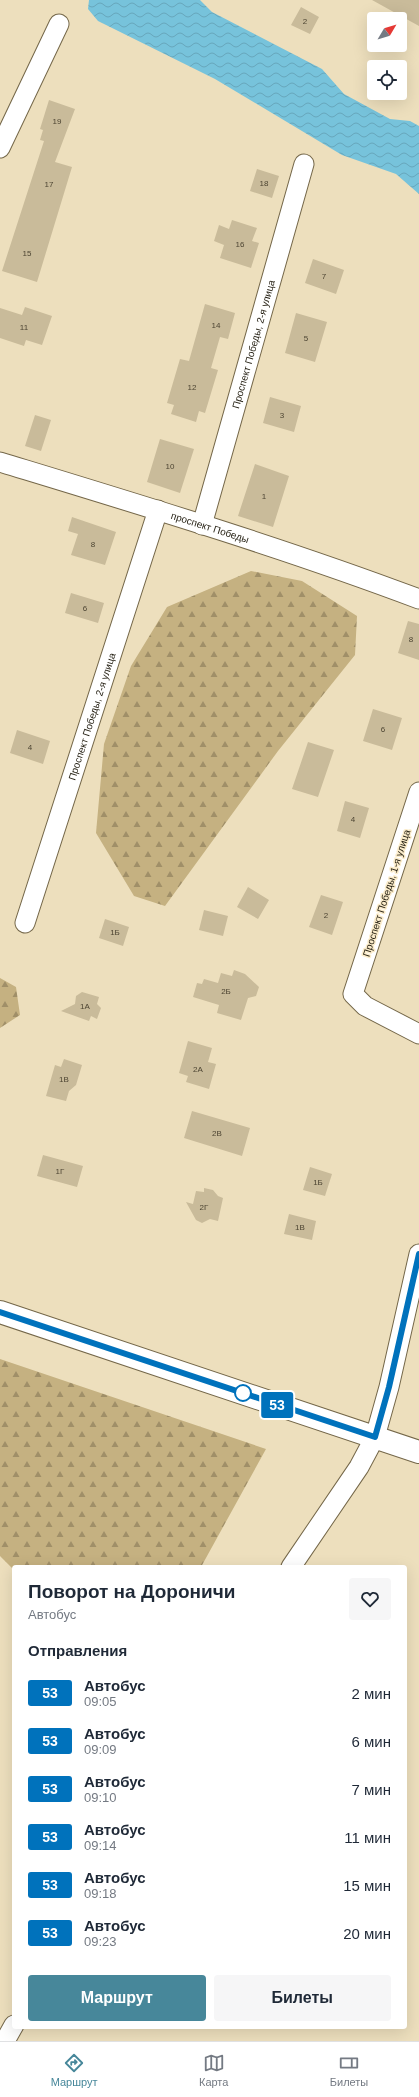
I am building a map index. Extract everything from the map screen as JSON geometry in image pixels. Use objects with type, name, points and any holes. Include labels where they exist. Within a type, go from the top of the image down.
[{"type":"main road","points":[[0,1312],[419,1452]]},
{"type":"street","points":[[0,148],[59,24]]},
{"type":"street","name":"Проспект Победы, 2-я улица","points":[[202,525],[304,164]]},
{"type":"street","name":"проспект Победы","points":[[0,462],[158,510],[346,571],[419,599]]},
{"type":"street","name":"Проспект Победы, 2-я улица","points":[[25,922],[158,510]]},
{"type":"street","name":"Проспект Победы, 1-я улица","points":[[419,792],[352,994],[365,1006],[419,1034]]},
{"type":"street","points":[[292,1565],[359,1467],[375,1437],[389,1387],[419,1254]]},
{"type":"street","points":[[4,2041],[12,2028]]},
{"type":"green space","points":[[251,571],[302,581],[357,616],[355,655],[278,751],[165,906],[134,896],[96,833],[104,744],[131,666],[167,607]]},
{"type":"green space","points":[[0,978],[16,987],[20,1015],[0,1028]]},
{"type":"green space","points":[[0,1359],[266,1449],[202,1565],[12,1565],[12,1568],[0,1556]]},
{"type":"water","points":[[89,0],[200,0],[212,12],[322,69],[344,94],[390,119],[410,121],[419,126],[419,194],[396,174],[342,155],[215,79],[98,21],[88,9]]},
{"type":"building","points":[[372,0],[419,0],[419,26],[407,19],[407,12],[394,12]]},
{"type":"building","points":[[301,7],[319,17],[310,34],[291,25]]},
{"type":"building","points":[[49,100],[75,109],[55,162],[72,167],[37,282],[2,271],[44,141],[40,140],[43,130],[40,129]]},
{"type":"building","points":[[257,169],[279,176],[272,198],[250,191]]},
{"type":"building","points":[[232,220],[257,228],[252,241],[259,243],[251,268],[220,258],[224,245],[214,241],[219,225],[229,229]]},
{"type":"building","points":[[313,259],[344,270],[336,294],[305,283]]},
{"type":"building","points":[[205,304],[235,313],[228,339],[220,337],[211,368],[218,370],[205,413],[199,411],[196,422],[171,414],[174,405],[167,403],[180,359],[189,361]]},
{"type":"building","points":[[25,307],[52,316],[42,345],[26,340],[24,346],[0,338],[0,308],[22,315]]},
{"type":"building","points":[[296,313],[327,322],[315,362],[285,353]]},
{"type":"building","points":[[270,397],[301,406],[294,432],[263,423]]},
{"type":"building","points":[[35,415],[51,420],[41,451],[25,446]]},
{"type":"building","points":[[160,439],[194,449],[180,493],[147,482]]},
{"type":"building","points":[[255,464],[289,476],[273,527],[238,516]]},
{"type":"building","points":[[72,517],[116,532],[105,565],[71,555],[78,534],[68,531]]},
{"type":"building","points":[[71,593],[104,603],[98,623],[65,613]]},
{"type":"building","points":[[408,621],[419,624],[419,660],[398,653]]},
{"type":"building","points":[[373,709],[402,718],[392,750],[363,741]]},
{"type":"building","points":[[17,730],[50,741],[43,764],[10,753]]},
{"type":"building","points":[[308,742],[334,750],[318,797],[292,789]]},
{"type":"building","points":[[345,801],[369,808],[360,838],[337,831]]},
{"type":"building","points":[[248,887],[269,900],[258,919],[237,907]]},
{"type":"building","points":[[321,895],[343,902],[332,935],[309,927]]},
{"type":"building","points":[[204,910],[228,916],[223,936],[199,930]]},
{"type":"building","points":[[105,919],[129,927],[123,946],[99,938]]},
{"type":"building","points":[[234,970],[245,974],[259,987],[256,996],[248,998],[241,1020],[217,1013],[219,1005],[193,997],[197,983],[202,984],[204,979],[218,983],[221,973],[232,976]]},
{"type":"building","points":[[82,992],[99,997],[97,1004],[101,1008],[97,1019],[91,1016],[89,1021],[61,1011],[75,1004],[76,996]]},
{"type":"building","points":[[188,1041],[212,1048],[208,1062],[216,1064],[209,1089],[186,1082],[188,1076],[179,1073]]},
{"type":"building","points":[[64,1059],[82,1065],[76,1085],[69,1091],[66,1101],[46,1096],[55,1065],[61,1067]]},
{"type":"building","points":[[192,1111],[250,1128],[242,1156],[184,1138]]},
{"type":"building","points":[[43,1155],[83,1166],[77,1187],[37,1176]]},
{"type":"building","points":[[310,1167],[332,1174],[325,1196],[303,1190]]},
{"type":"building","points":[[204,1188],[213,1190],[218,1196],[223,1198],[218,1221],[210,1219],[202,1223],[196,1220],[186,1202],[193,1204],[196,1191],[204,1192]]},
{"type":"building","points":[[289,1214],[316,1221],[312,1240],[284,1234]]},
{"type":"bus line","name":"53","points":[[0,1312],[375,1437],[389,1387],[419,1254]]}]
